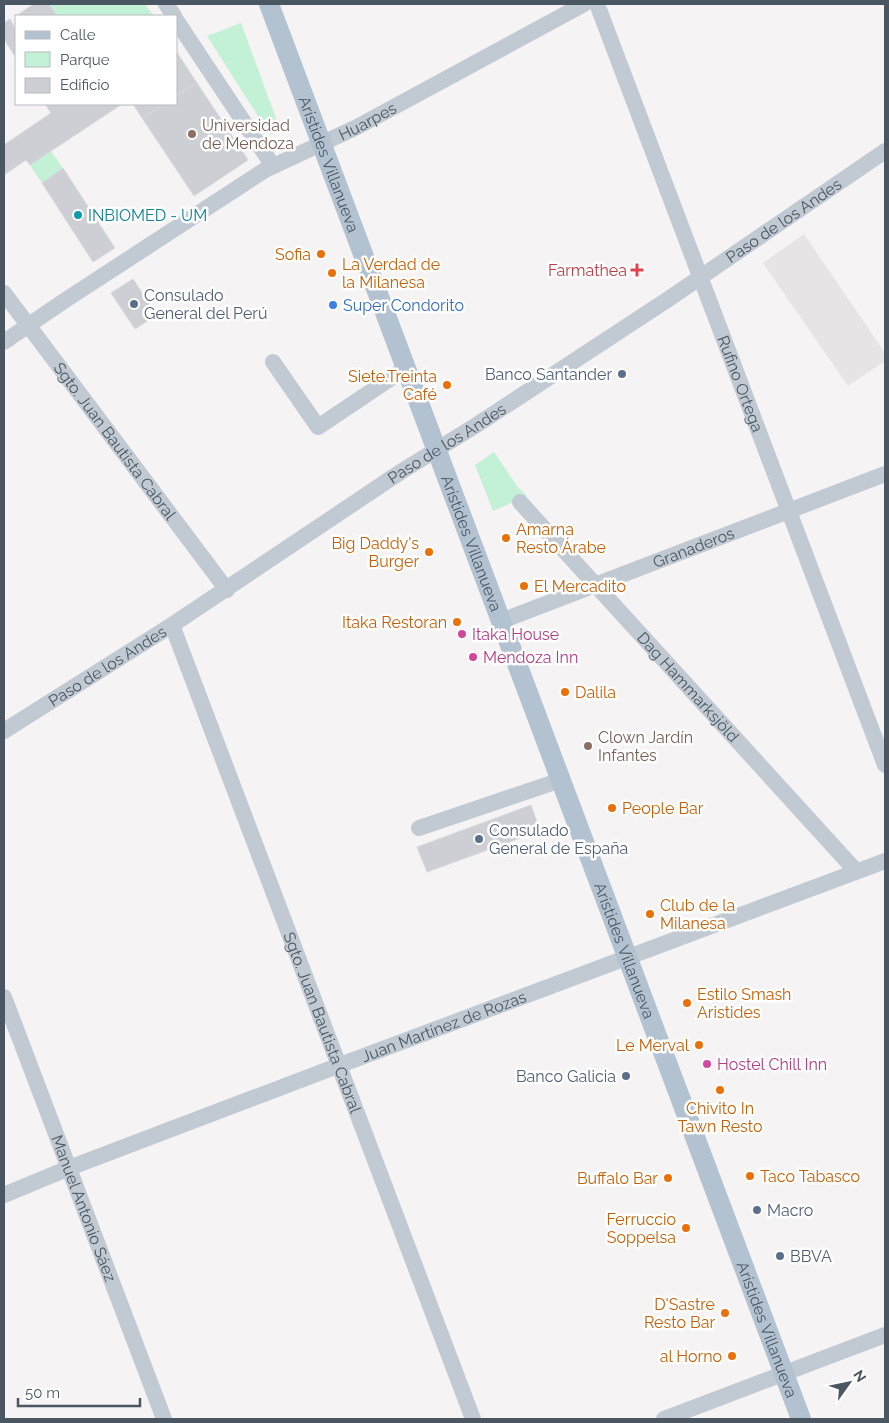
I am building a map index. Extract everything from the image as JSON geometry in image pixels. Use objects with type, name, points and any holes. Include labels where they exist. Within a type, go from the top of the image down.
[{"type":"main road","name":"Arístides Villanueva","points":[[269,4],[801,1419]]},
{"type":"street","points":[[166,4],[173,15]]},
{"type":"street","name":"Huarpes","points":[[4,342],[72,295],[273,166],[357,127],[584,4]]},
{"type":"street","name":"Rufino Ortega","points":[[597,4],[885,765]]},
{"type":"street","points":[[178,23],[273,166]]},
{"type":"street","name":"Paso de los Andes","points":[[4,730],[227,590],[402,471],[701,278],[885,151]]},
{"type":"street","name":"Sgto. Juan Bautista Cabral","points":[[4,293],[227,590]]},
{"type":"street","points":[[273,362],[318,427],[406,368]]},
{"type":"street","name":"Granaderos","points":[[501,621],[790,512],[885,474]]},
{"type":"street","name":"Dag Hammarksjöld","points":[[520,502],[856,871]]},
{"type":"street","name":"Sgto. Juan Bautista Cabral","points":[[172,625],[340,1065],[472,1419]]},
{"type":"street","points":[[420,828],[561,780]]},
{"type":"street","name":"Juan Martínez de Rozas","points":[[4,1195],[69,1168],[340,1065],[885,861]]},
{"type":"street","name":"Manuel Antonio Sáez","points":[[4,997],[164,1419]]},
{"type":"street","points":[[664,1419],[885,1335]]},
{"type":"shaded area","points":[[804,234],[885,353],[885,361],[848,386],[763,263]]},
{"type":"green space","points":[[49,4],[145,4],[153,15],[56,15]]},
{"type":"green space","points":[[241,23],[280,129],[270,135],[207,36]]},
{"type":"green space","points":[[51,151],[63,168],[42,183],[30,165]]},
{"type":"green space","points":[[494,452],[517,486],[527,496],[493,511],[475,465]]},
{"type":"building","points":[[34,4],[49,4],[56,15],[18,15]]},
{"type":"building","points":[[10,19],[15,28],[15,56],[4,39],[4,23]]},
{"type":"building","points":[[178,54],[197,83],[178,95]]},
{"type":"building","name":"Universidad de Mendoza","points":[[197,83],[248,160],[194,196],[142,118],[163,105],[178,105],[178,95]]},
{"type":"building","points":[[46,105],[120,105],[30,165],[26,160],[4,175],[4,145],[51,113]]},
{"type":"building","points":[[134,105],[163,105],[142,118]]},
{"type":"building","name":"INBIOMED - UM","points":[[63,168],[115,248],[93,262],[42,183]]},
{"type":"building","name":"Consulado General del Perú","points":[[133,279],[157,315],[135,329],[111,293]]},
{"type":"building","name":"Consulado General de España","points":[[531,805],[540,831],[427,872],[417,847]]},
{"type":"place","name":"Universidad de Mendoza","points":[[192,134]]},
{"type":"place","name":"INBIOMED - UM","points":[[78,215]]},
{"type":"place","name":"Sofia","points":[[321,254]]},
{"type":"place","name":"Farmathea","points":[[637,270]]},
{"type":"place","name":"La Verdad de la Milanesa","points":[[332,273]]},
{"type":"place","name":"Consulado General del Perú","points":[[134,304]]},
{"type":"place","name":"Super Condorito","points":[[333,305]]},
{"type":"place","name":"Banco Santander","points":[[622,374]]},
{"type":"place","name":"Siete.Treinta Café","points":[[447,385]]},
{"type":"place","name":"Amarna Resto Árabe","points":[[506,538]]},
{"type":"place","name":"Big Daddy's Burger","points":[[429,552]]},
{"type":"place","name":"El Mercadito","points":[[524,586]]},
{"type":"place","name":"Itaka Restoran","points":[[457,622]]},
{"type":"place","name":"Itaka House","points":[[462,634]]},
{"type":"place","name":"Mendoza Inn","points":[[473,657]]},
{"type":"place","name":"Dalila","points":[[565,692]]},
{"type":"place","name":"Clown Jardín Infantes","points":[[588,746]]},
{"type":"place","name":"People Bar","points":[[612,808]]},
{"type":"place","name":"Consulado General de España","points":[[479,839]]},
{"type":"place","name":"Club de la Milanesa","points":[[650,914]]},
{"type":"place","name":"Estilo Smash Aristides","points":[[687,1003]]},
{"type":"place","name":"Le Merval","points":[[699,1045]]},
{"type":"place","name":"Hostel Chill Inn","points":[[707,1064]]},
{"type":"place","name":"Banco Galicia","points":[[626,1076]]},
{"type":"place","name":"Chivito In Tawn Resto","points":[[720,1090]]},
{"type":"place","name":"Taco Tabasco","points":[[750,1176]]},
{"type":"place","name":"Buffalo Bar","points":[[668,1178]]},
{"type":"place","name":"Macro","points":[[757,1210]]},
{"type":"place","name":"Ferruccio Soppelsa","points":[[686,1228]]},
{"type":"place","name":"BBVA","points":[[780,1256]]},
{"type":"place","name":"D'Sastre Resto Bar","points":[[725,1313]]},
{"type":"place","name":"al Horno","points":[[732,1356]]}]
